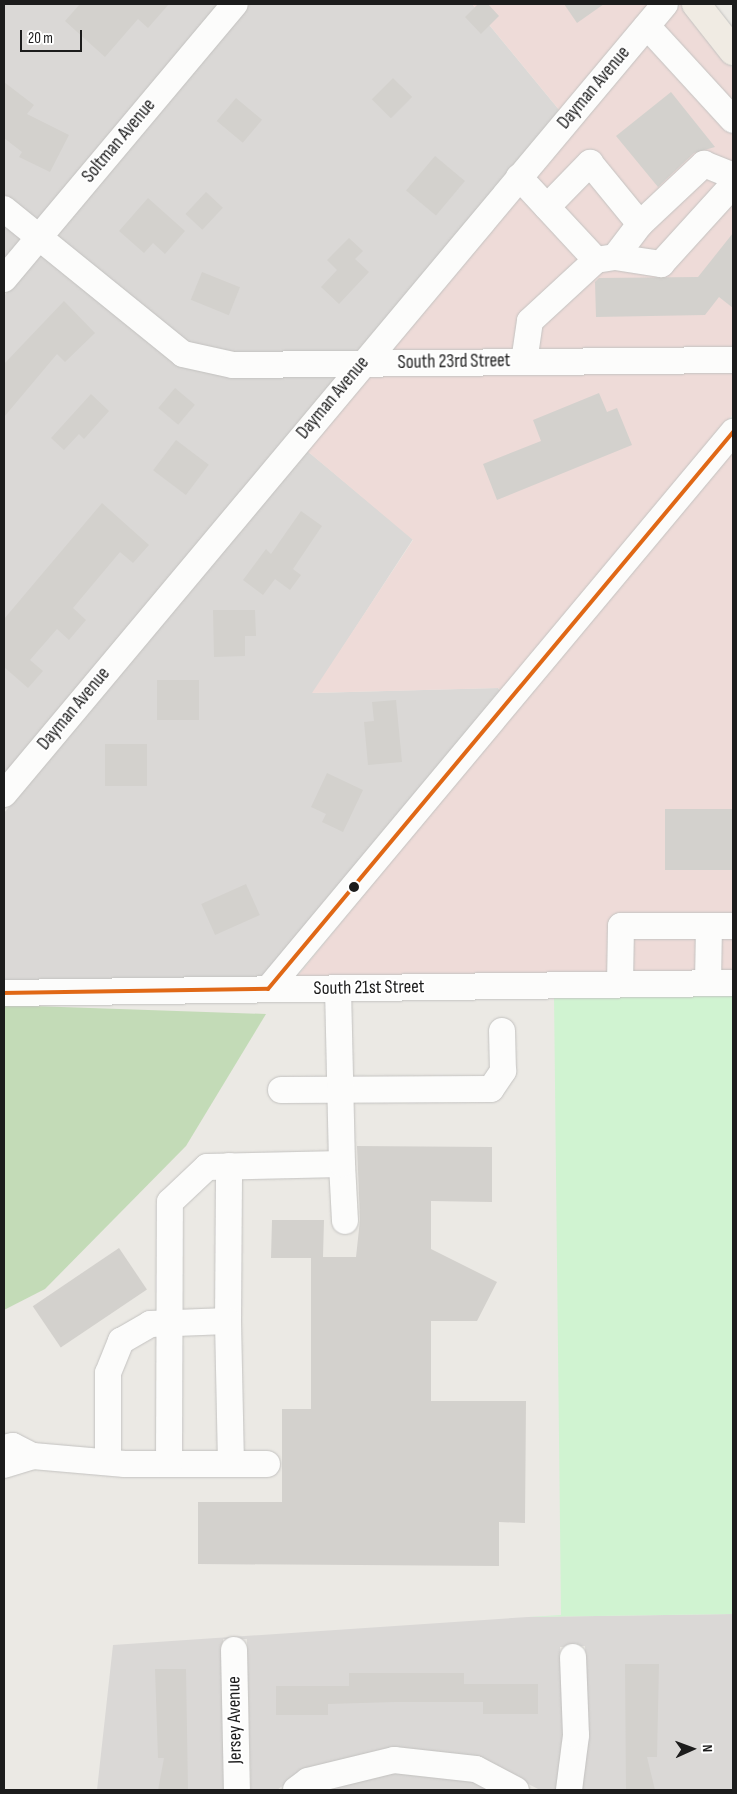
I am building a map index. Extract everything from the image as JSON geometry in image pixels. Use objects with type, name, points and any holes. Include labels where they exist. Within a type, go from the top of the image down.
[{"type":"main road","points":[[696,4],[733,51]]},
{"type":"street","name":"Soltman Avenue","points":[[4,278],[235,4]]},
{"type":"street","name":"Dayman Avenue","points":[[4,794],[362,363],[666,4]]},
{"type":"street","points":[[647,26],[733,120]]},
{"type":"street","points":[[547,207],[590,163],[640,224]]},
{"type":"street","points":[[524,362],[530,321],[605,258],[704,164],[733,176]]},
{"type":"street","points":[[519,177],[547,207],[605,258],[661,264],[733,186]]},
{"type":"street","name":"South 23rd Street","points":[[4,209],[183,354],[232,365],[733,360]]},
{"type":"street","points":[[268,989],[733,432]]},
{"type":"street","points":[[620,984],[621,926],[721,926],[708,983]]},
{"type":"street","name":"South 21st Street","points":[[4,993],[733,983]]},
{"type":"street","points":[[338,988],[339,1090],[344,1221]]},
{"type":"street","points":[[281,1090],[491,1089],[503,1071],[502,1032]]},
{"type":"street","points":[[169,1464],[170,1202],[207,1166],[342,1164]]},
{"type":"street","points":[[229,1166],[228,1321],[231,1464]]},
{"type":"street","points":[[108,1462],[112,1355],[136,1329],[169,1323],[228,1321]]},
{"type":"street","points":[[4,1448],[13,1446],[33,1456]]},
{"type":"street","points":[[4,1465],[33,1456],[108,1462],[267,1464]]},
{"type":"street","name":"Jersey Avenue","points":[[234,1650],[238,1790]]},
{"type":"street","points":[[570,1790],[576,1735],[573,1657]]},
{"type":"street","points":[[296,1790],[308,1781],[394,1760],[476,1769],[516,1790]]},
{"type":"shaded area","points":[[4,4],[220,4],[36,221],[4,194]]},
{"type":"shaded area","points":[[250,4],[472,4],[560,111],[356,353],[234,355],[189,344],[54,236]]},
{"type":"shaded area","points":[[472,4],[650,4],[560,111]]},
{"type":"shaded area","points":[[681,4],[733,69],[733,349],[387,353]]},
{"type":"shaded area","points":[[4,225],[21,239],[4,260]]},
{"type":"shaded area","points":[[39,254],[175,362],[338,375],[4,776],[4,296]]},
{"type":"shaded area","points":[[733,371],[733,414],[501,691],[498,688],[312,693],[413,540],[306,450],[368,374]]},
{"type":"shaded area","points":[[306,450],[413,539],[313,693],[498,688],[501,691],[262,979],[4,982],[4,813]]},
{"type":"shaded area","points":[[733,450],[733,972],[296,978],[403,846]]},
{"type":"shaded area","points":[[733,1614],[733,1790],[582,1790],[588,1736],[585,1646],[560,1647],[564,1735],[557,1790],[540,1790],[482,1760],[300,1773],[277,1790],[251,1790],[247,1639],[223,1639],[225,1790],[97,1790],[113,1645],[528,1617]]},
{"type":"shaded area","points":[[395,1771],[471,1780],[491,1790],[316,1790]]},
{"type":"green space","points":[[733,994],[733,1614],[528,1617],[561,1615],[554,996]]},
{"type":"green space","points":[[4,1005],[266,1014],[186,1146],[45,1289],[4,1310]]},
{"type":"building","points":[[80,4],[169,4],[148,28],[138,19],[105,57],[65,21]]},
{"type":"building","points":[[478,4],[488,4],[499,16],[481,34],[465,17]]},
{"type":"building","points":[[564,4],[604,4],[577,23]]},
{"type":"building","points":[[393,78],[412,97],[391,118],[372,99]]},
{"type":"building","points":[[4,82],[34,105],[27,114],[69,135],[50,172],[19,157],[22,152],[4,138]]},
{"type":"building","points":[[671,92],[715,147],[694,153],[658,187],[616,136]]},
{"type":"building","points":[[236,98],[262,120],[243,143],[217,121]]},
{"type":"building","points":[[435,156],[465,181],[436,216],[406,190]]},
{"type":"building","points":[[206,192],[223,208],[202,230],[186,214]]},
{"type":"building","points":[[148,198],[185,231],[165,254],[153,243],[144,253],[119,231]]},
{"type":"building","points":[[733,233],[733,308],[719,297],[705,315],[596,317],[595,282],[599,278],[698,277]]},
{"type":"building","points":[[349,238],[363,251],[355,259],[369,272],[339,304],[321,287],[337,270],[327,260]]},
{"type":"building","points":[[202,272],[240,287],[229,315],[191,300]]},
{"type":"building","points":[[64,301],[95,333],[65,362],[57,354],[4,417],[4,364]]},
{"type":"building","points":[[175,388],[195,405],[178,425],[158,408]]},
{"type":"building","points":[[599,393],[607,412],[617,408],[632,445],[497,500],[483,464],[541,441],[533,420]]},
{"type":"building","points":[[91,394],[109,411],[84,439],[79,434],[64,450],[51,438]]},
{"type":"building","points":[[176,440],[209,465],[186,495],[153,470]]},
{"type":"building","points":[[102,503],[149,545],[133,563],[120,552],[73,608],[86,620],[69,640],[57,629],[30,660],[43,671],[28,688],[4,667],[4,619]]},
{"type":"building","points":[[301,511],[322,526],[293,569],[301,575],[290,590],[275,579],[263,595],[243,580],[266,549],[271,554]]},
{"type":"building","points":[[213,610],[255,610],[256,636],[245,636],[245,656],[214,657]]},
{"type":"building","points":[[157,680],[199,680],[199,720],[157,720]]},
{"type":"building","points":[[396,700],[402,762],[368,765],[364,722],[374,721],[372,702]]},
{"type":"building","points":[[105,744],[147,744],[147,786],[105,786]]},
{"type":"building","points":[[327,773],[363,790],[343,832],[322,822],[326,814],[311,807]]},
{"type":"building","points":[[665,809],[733,809],[733,870],[665,870]]},
{"type":"building","points":[[246,884],[260,915],[215,935],[201,904]]},
{"type":"building","points":[[357,1146],[492,1147],[492,1202],[431,1201],[431,1249],[497,1282],[477,1321],[431,1321],[431,1401],[526,1401],[525,1523],[499,1522],[499,1566],[198,1564],[198,1502],[282,1502],[282,1409],[311,1409],[311,1258],[271,1258],[272,1220],[324,1220],[323,1257],[356,1257],[360,1220]]},
{"type":"building","points":[[119,1248],[147,1289],[61,1348],[33,1306]]},
{"type":"building","points":[[625,1664],[659,1664],[657,1757],[647,1757],[655,1790],[626,1790]]},
{"type":"building","points":[[155,1669],[186,1669],[188,1790],[158,1790],[164,1758],[158,1758]]},
{"type":"building","points":[[349,1673],[464,1673],[464,1684],[538,1684],[538,1714],[483,1714],[483,1702],[395,1702],[328,1704],[328,1715],[276,1715],[276,1686],[349,1686]]},
{"type":"transit line","points":[[4,993],[268,989],[733,432]]}]
